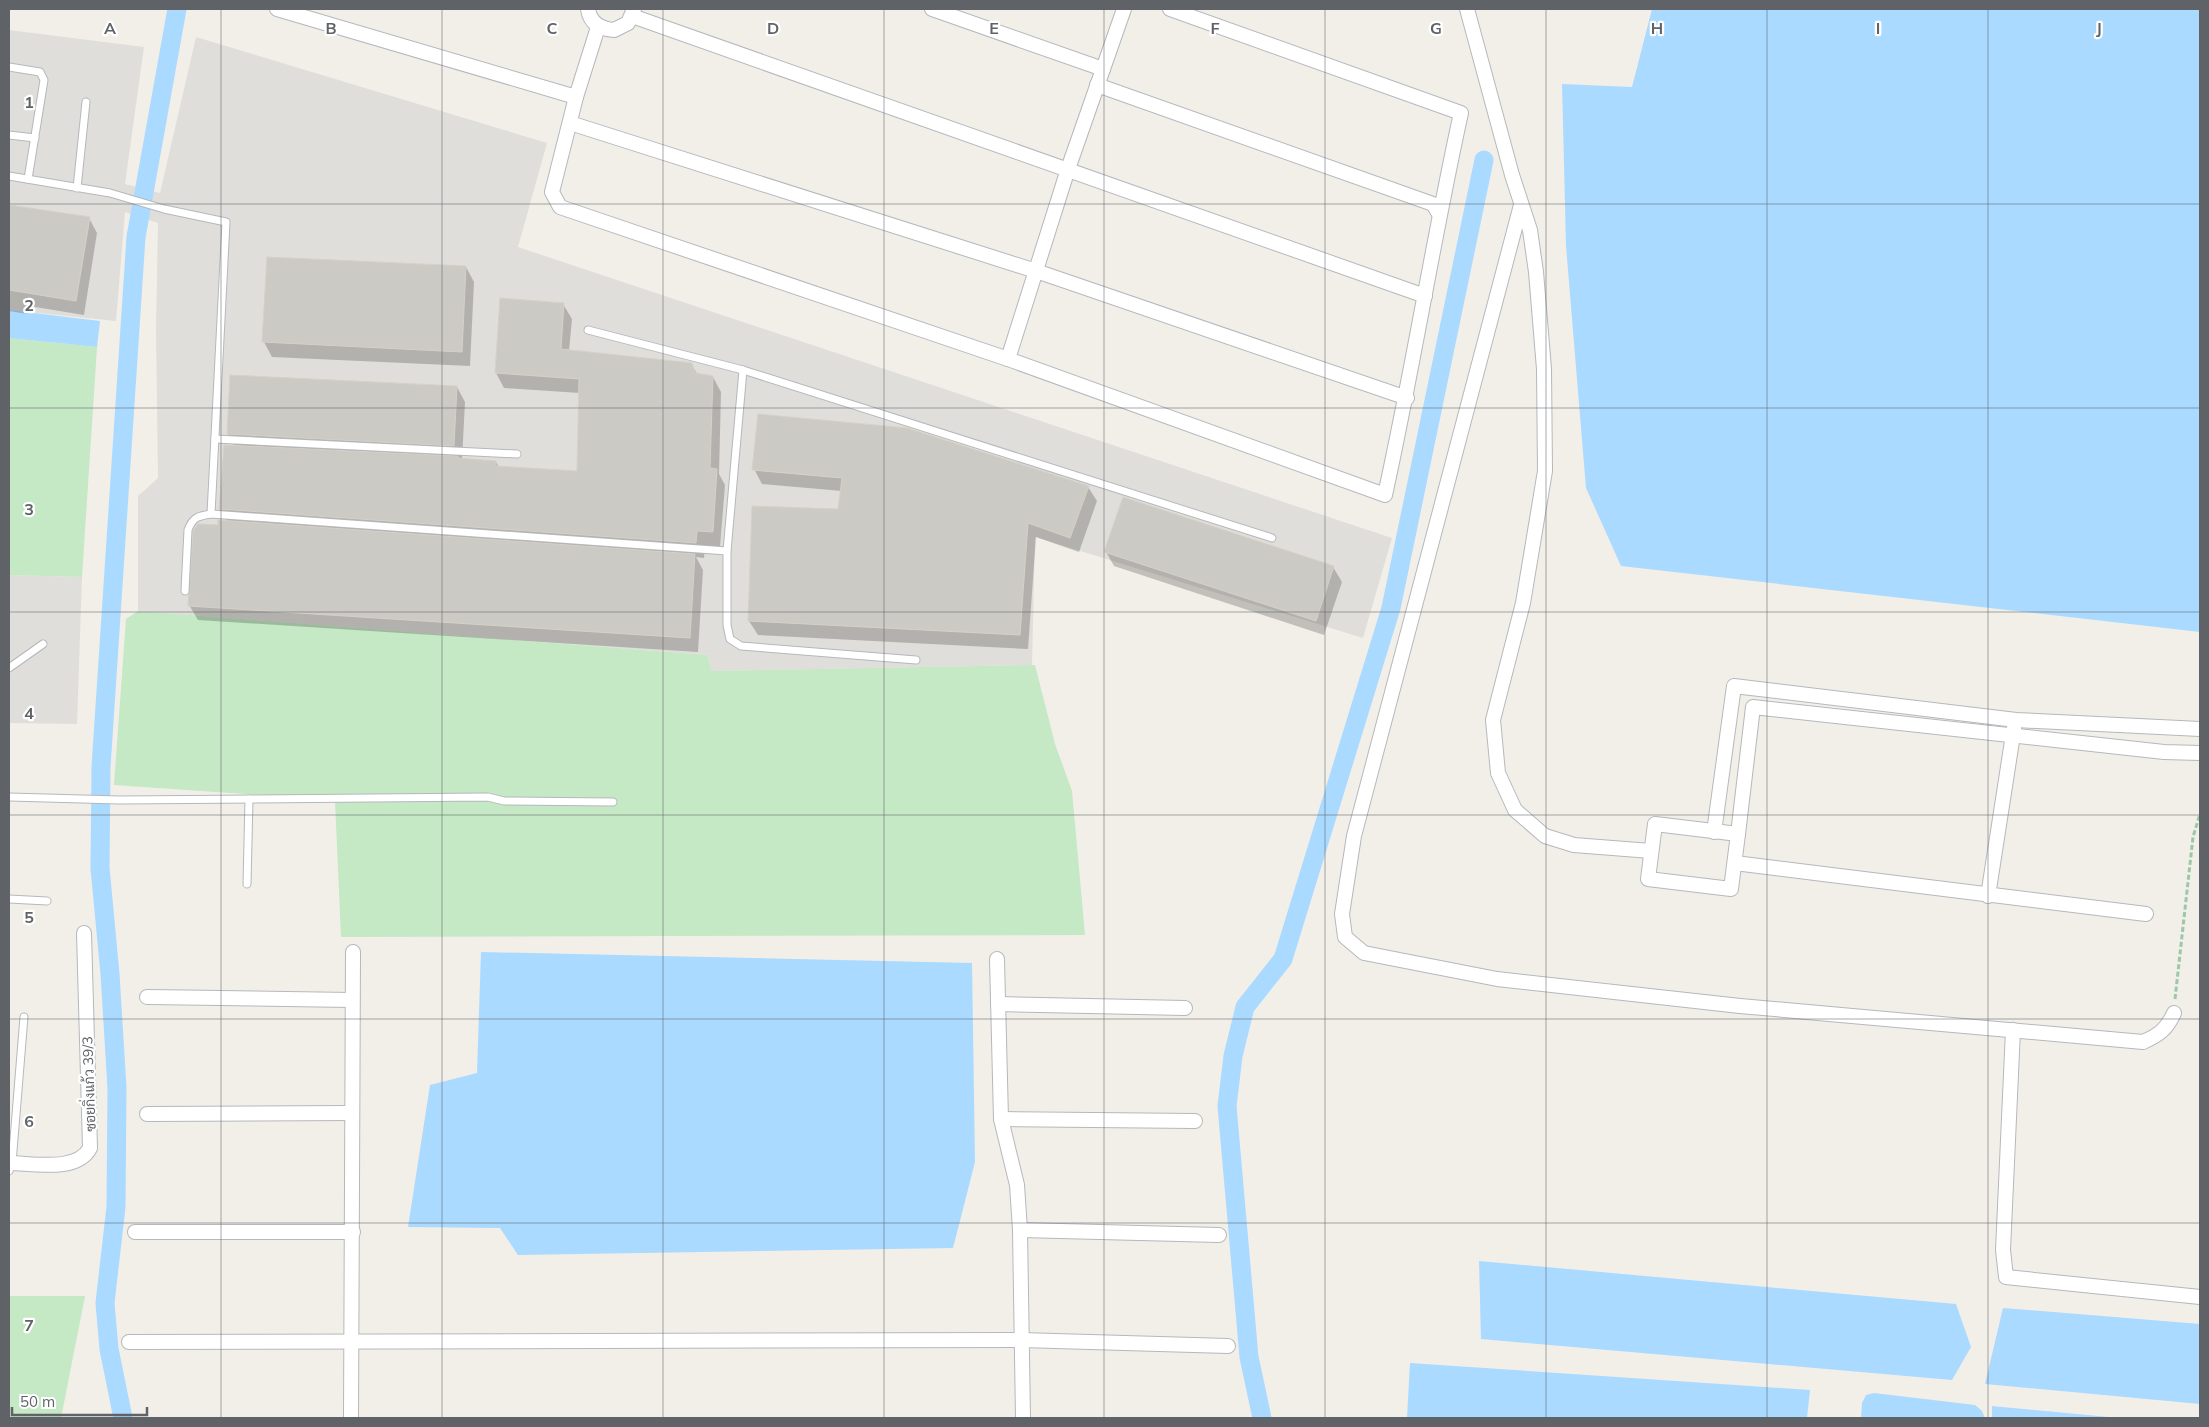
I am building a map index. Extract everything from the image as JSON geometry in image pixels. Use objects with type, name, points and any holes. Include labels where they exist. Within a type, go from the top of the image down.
[{"type":"street","points":[[277,9],[576,96]]},
{"type":"street","points":[[588,9],[592,21],[598,26],[614,30],[621,28],[633,13],[1425,296]]},
{"type":"street","points":[[932,9],[1103,69]]},
{"type":"street","points":[[1008,359],[1068,169],[1124,9]]},
{"type":"street","points":[[598,26],[576,96],[552,192],[560,206],[1008,359],[1385,495],[1407,398],[1439,214],[1461,113],[1170,9]]},
{"type":"street","points":[[1467,9],[1521,205],[1530,230],[1537,282],[1544,369],[1545,471],[1523,603],[1493,720],[1498,773],[1515,810],[1545,836],[1574,845],[1651,851]]},
{"type":"street","points":[[1098,85],[1433,204],[1439,214]]},
{"type":"street","points":[[570,123],[1036,272],[1407,398]]},
{"type":"street","points":[[1521,205],[1354,836],[1342,914],[1345,937],[1364,953],[1497,980],[1740,1006],[2143,1042],[2159,1034],[2168,1025],[2174,1013]]},
{"type":"street","points":[[1714,832],[1734,686],[2016,720],[2200,729]]},
{"type":"street","points":[[1764,709],[1769,690]]},
{"type":"street","points":[[1738,834],[1655,824],[1648,879],[1731,889],[1735,863],[1753,707],[2164,752],[2200,752]]},
{"type":"street","points":[[1988,896],[2016,720]]},
{"type":"street","points":[[1735,863],[1988,896],[2146,914]]},
{"type":"street","name":"ซอยกิ่งแก้ว 39/3","points":[[10,1166],[56,1164],[80,1159],[86,1155],[90,1148],[84,933]]},
{"type":"street","points":[[351,1418],[353,952]]},
{"type":"street","points":[[997,959],[1001,1119],[1017,1185],[1020,1230],[1023,1418]]},
{"type":"street","points":[[147,997],[352,1000]]},
{"type":"street","points":[[998,1004],[1185,1008]]},
{"type":"street","points":[[2013,1030],[2003,1250],[2006,1277],[2200,1297]]},
{"type":"street","points":[[147,1114],[351,1113]]},
{"type":"street","points":[[1001,1119],[1195,1121]]},
{"type":"street","points":[[1020,1230],[1219,1235]]},
{"type":"street","points":[[135,1232],[353,1232]]},
{"type":"street","points":[[129,1342],[1021,1340],[1228,1346]]},
{"type":"lane","points":[[9,67],[40,72],[44,80],[28,179]]},
{"type":"lane","points":[[77,188],[86,102]]},
{"type":"lane","points":[[9,135],[34,138]]},
{"type":"lane","points":[[9,176],[110,193],[164,209],[226,222],[211,514]]},
{"type":"lane","points":[[588,330],[743,370],[1272,538]]},
{"type":"lane","points":[[743,370],[727,550],[727,625],[730,640],[741,646],[916,660]]},
{"type":"lane","points":[[215,440],[517,454]]},
{"type":"lane","points":[[185,591],[188,530],[192,521],[197,516],[211,514],[727,550]]},
{"type":"lane","points":[[9,668],[43,644]]},
{"type":"lane","points":[[9,797],[119,800],[488,798],[504,802],[613,802]]},
{"type":"lane","points":[[247,884],[249,799]]},
{"type":"lane","points":[[9,899],[47,901]]},
{"type":"lane","points":[[10,1166],[24,1018]]},
{"type":"path","points":[[2174,1013],[2193,837],[2200,814]]},
{"type":"shaded area","points":[[9,30],[144,47],[125,184],[160,193],[196,37],[547,143],[518,247],[1392,538],[1363,638],[1035,537],[1032,665],[711,671],[708,655],[138,611],[138,496],[158,478],[156,329],[158,223],[125,212],[116,321],[9,310]]},
{"type":"shaded area","points":[[9,575],[82,577],[77,724],[9,723]]},
{"type":"green space","points":[[9,338],[97,347],[82,577],[9,575]]},
{"type":"green space","points":[[138,611],[708,655],[711,671],[1035,665],[1055,744],[1072,791],[1085,935],[341,937],[335,800],[114,785],[126,619]]},
{"type":"green space","points":[[9,1296],[85,1296],[61,1418],[9,1418]]},
{"type":"water","points":[[1652,9],[2200,9],[2200,632],[1621,566],[1586,488],[1566,246],[1562,84],[1632,87]]},
{"type":"water","points":[[9,310],[100,321],[97,347],[9,338]]},
{"type":"water","points":[[481,952],[972,963],[975,1162],[953,1248],[518,1255],[500,1228],[408,1227],[430,1085],[477,1073]]},
{"type":"water","points":[[1479,1261],[1956,1304],[1971,1347],[1952,1380],[1481,1339]]},
{"type":"water","points":[[2003,1308],[2200,1324],[2200,1404],[1985,1384]]},
{"type":"water","points":[[1410,1363],[1810,1390],[1807,1418],[1407,1418]]},
{"type":"water","points":[[1874,1393],[1975,1405],[1982,1411],[1985,1418],[1861,1418],[1862,1403],[1866,1395]]},
{"type":"water","points":[[1992,1406],[2119,1418],[1992,1418]]},
{"type":"building","points":[[9,205],[90,217],[76,301],[9,290]]},
{"type":"building","points":[[267,257],[466,266],[462,352],[262,342]]},
{"type":"building","points":[[500,298],[564,303],[561,349],[692,363],[695,373],[713,376],[710,468],[717,469],[713,532],[697,531],[696,543],[219,509],[224,445],[458,456],[458,458],[496,461],[496,466],[577,471],[579,379],[495,373]]},
{"type":"building","points":[[230,375],[457,386],[454,446],[227,434]]},
{"type":"building","points":[[758,414],[907,428],[1089,486],[1070,538],[1028,523],[1020,635],[748,621],[752,506],[838,509],[842,478],[752,470]]},
{"type":"building","points":[[1123,497],[1334,566],[1316,621],[1104,552]]},
{"type":"building","points":[[218,520],[695,554],[690,638],[188,606],[193,531],[198,524],[218,525]]},
{"type":"waterway","points":[[123,1418],[109,1349],[105,1303],[116,1207],[117,1088],[110,974],[100,868],[101,767],[136,237],[177,9]]},
{"type":"waterway","points":[[1262,1418],[1249,1357],[1227,1106],[1233,1056],[1245,1007],[1283,959],[1391,608],[1484,160]]}]
